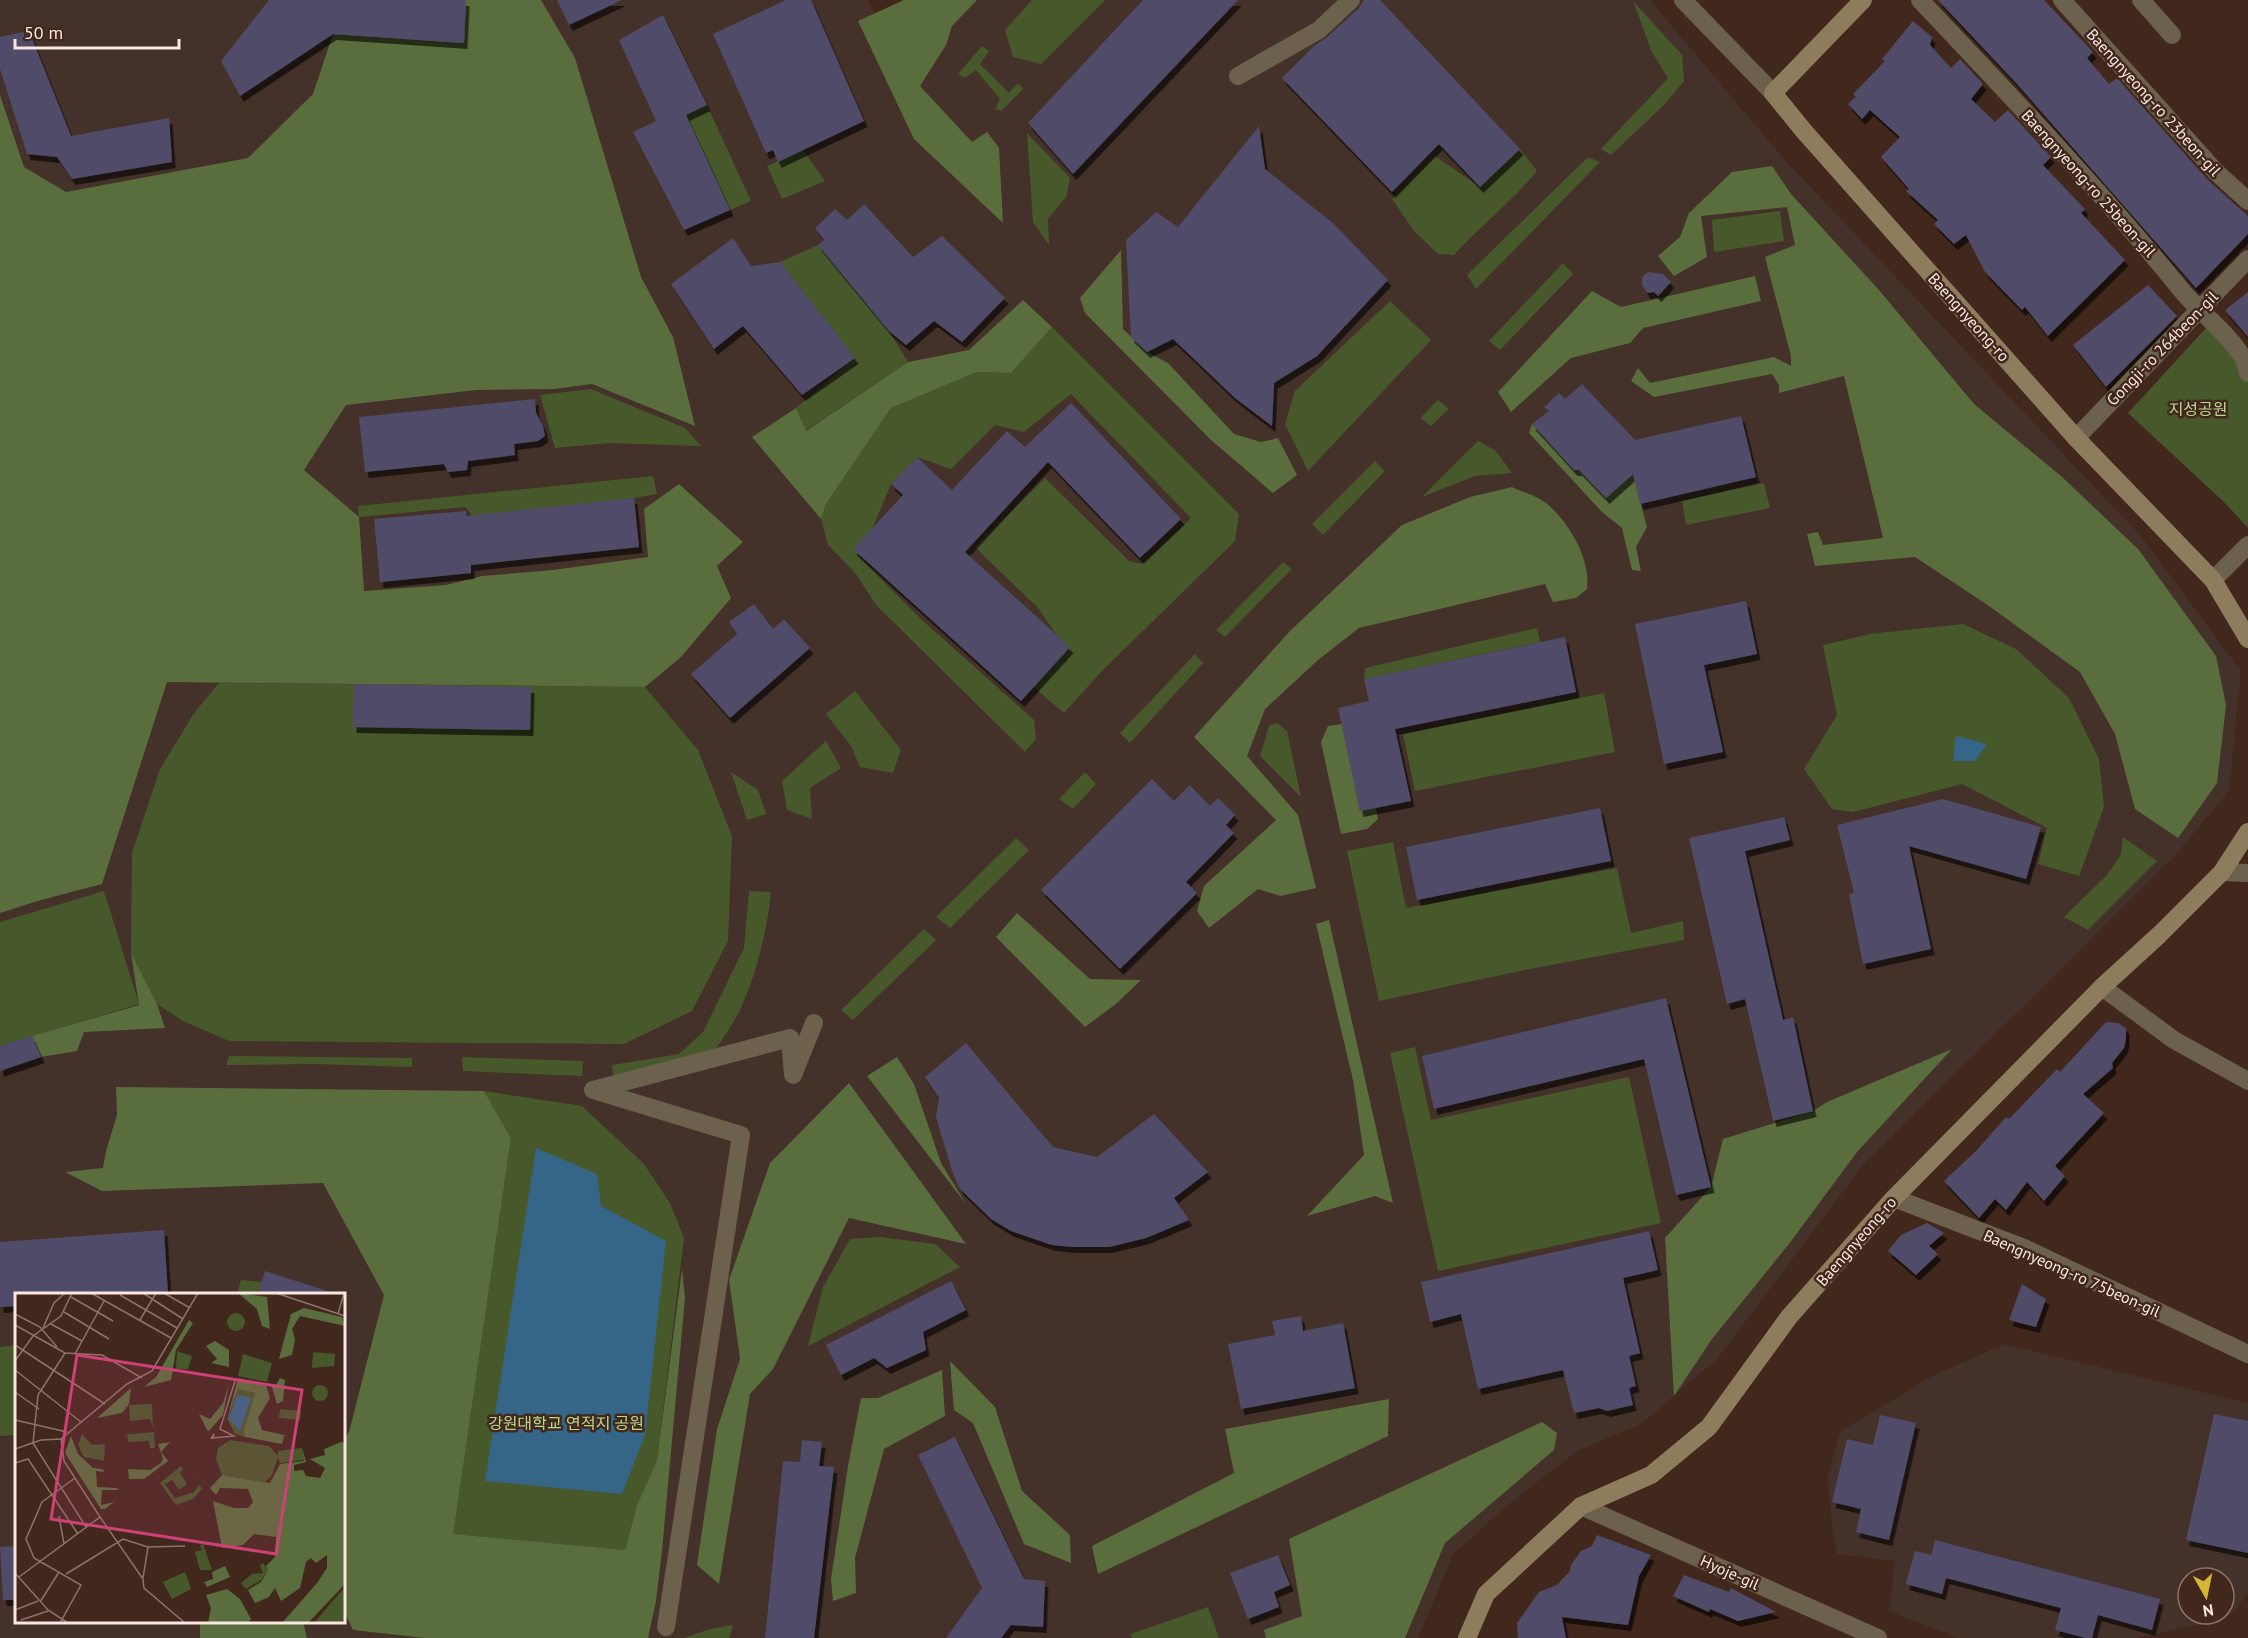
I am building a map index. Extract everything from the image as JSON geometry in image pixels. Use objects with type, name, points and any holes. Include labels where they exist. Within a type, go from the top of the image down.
[{"type":"street","points":[[1238,76],[1319,30],[1352,0]]},
{"type":"street","points":[[1683,0],[1773,93],[1863,0]]},
{"type":"street","name":"Baengnyeong-ro 25beon-gil","points":[[1920,0],[2038,124],[2156,258],[2199,311],[2209,317],[2243,357],[2248,373]]},
{"type":"street","name":"Baengnyeong-ro 23beon-gil","points":[[2062,0],[2216,172],[2248,201]]},
{"type":"street","points":[[2141,0],[2172,35]]},
{"type":"street","name":"Baengnyeong-ro","points":[[1773,93],[1803,130],[2076,438],[2213,580],[2248,639]]},
{"type":"street","name":"Gongji-ro 264beon-gil","points":[[2076,438],[2248,259]]},
{"type":"street","points":[[2213,580],[2248,545]]},
{"type":"street","name":"Baengnyeong-ro","points":[[1467,1638],[1486,1594],[1581,1506],[1651,1475],[1709,1427],[1790,1317],[1894,1198],[2102,987],[2159,935],[2222,872],[2248,832]]},
{"type":"street","points":[[2222,872],[2248,873]]},
{"type":"street","points":[[2102,987],[2174,1040],[2248,1081]]},
{"type":"street","points":[[666,1627],[741,1135],[592,1090],[790,1038],[793,1075],[814,1023]]},
{"type":"street","name":"Baengnyeong-ro 75beon-gil","points":[[1894,1198],[2024,1248],[2248,1354]]},
{"type":"street","name":"Hyoje-gil","points":[[1581,1506],[1878,1638]]},
{"type":"shaded area","points":[[0,0],[868,0],[874,13],[937,0],[1650,0],[1784,159],[2141,536],[2241,671],[2229,791],[2173,858],[1864,1164],[1718,1358],[1641,1424],[1577,1451],[1505,1507],[1453,1555],[1418,1638],[0,1638]]},
{"type":"shaded area","points":[[2004,1344],[2248,1403],[2248,1593],[2236,1609],[2236,1566],[2176,1566],[2176,1626],[2192,1626],[2136,1638],[1957,1638],[1889,1611],[1895,1561],[1836,1554],[1827,1480],[1840,1432],[1932,1376]]},
{"type":"green space","points":[[459,0],[541,0],[575,58],[641,277],[673,337],[695,426],[592,384],[554,389],[476,390],[346,405],[304,470],[359,517],[364,591],[446,585],[482,576],[553,570],[648,557],[644,509],[679,484],[743,542],[717,566],[731,598],[681,657],[645,687],[167,682],[102,884],[0,913],[0,95],[24,167],[66,192],[248,158],[313,94],[333,34]]},
{"type":"green space","points":[[904,0],[977,0],[952,26],[946,45],[920,86],[972,142],[987,132],[999,148],[1003,223],[914,139],[858,21]]},
{"type":"green space","points":[[1032,0],[1105,0],[1041,64],[1013,57],[1005,30]]},
{"type":"green space","points":[[1633,1],[1682,55],[1684,81],[1665,104],[1611,155],[1601,149],[1668,78],[1652,52]]},
{"type":"green space","points":[[982,46],[989,51],[980,64],[1009,93],[1018,83],[1023,89],[1001,111],[995,109],[1000,99],[976,70],[965,78],[958,74]]},
{"type":"green space","points":[[707,105],[751,201],[730,210],[686,115]]},
{"type":"green space","points":[[1027,133],[1070,178],[1066,197],[1048,219],[1049,245],[1033,222]]},
{"type":"green space","points":[[1520,149],[1537,171],[1454,255],[1438,254],[1414,231],[1392,199],[1435,156],[1480,187]]},
{"type":"green space","points":[[803,150],[825,181],[782,199],[767,166]]},
{"type":"green space","points":[[1588,157],[1600,162],[1476,289],[1467,275]]},
{"type":"green space","points":[[1772,166],[1791,194],[1879,290],[1974,404],[2061,476],[2138,549],[2216,656],[2226,705],[2217,783],[2178,838],[2135,809],[2115,734],[2080,672],[1989,606],[1915,557],[1815,566],[1807,534],[1818,532],[1823,545],[1883,538],[1844,376],[1779,393],[1779,385],[1772,374],[1654,397],[1631,381],[1638,368],[1650,383],[1774,357],[1791,366],[1791,356],[1765,257],[1795,245],[1787,207],[1701,216],[1707,257],[1674,276],[1658,256],[1680,237],[1689,213],[1732,172]]},
{"type":"green space","points":[[1780,211],[1784,241],[1714,252],[1712,220]]},
{"type":"green space","points":[[818,245],[889,331],[908,362],[805,431],[796,408],[855,358],[780,262]]},
{"type":"green space","points":[[1121,250],[1123,329],[1147,352],[1168,363],[1234,434],[1261,442],[1278,438],[1297,475],[1273,493],[1211,440],[1085,313],[1080,298]]},
{"type":"green space","points":[[1563,263],[1573,274],[1500,350],[1489,341]]},
{"type":"green space","points":[[1755,276],[1761,301],[1643,328],[1630,343],[1571,358],[1511,412],[1498,392],[1592,291],[1621,307]]},
{"type":"green space","points":[[1023,300],[1052,327],[1011,373],[977,372],[891,408],[826,504],[821,519],[752,437],[796,408],[806,431],[908,362],[969,350]]},
{"type":"green space","points":[[1390,301],[1431,340],[1308,471],[1285,424],[1295,391]]},
{"type":"green space","points":[[1052,327],[1239,514],[1235,541],[1102,671],[1064,713],[1032,686],[1063,644],[1038,608],[975,547],[1045,478],[1129,561],[1142,564],[1191,518],[1071,394],[1024,432],[995,425],[951,469],[917,457],[891,484],[860,558],[922,620],[1034,720],[1036,739],[1025,752],[876,605],[856,574],[828,545],[821,519],[826,504],[891,408],[977,372],[1011,373]]},
{"type":"green space","name":"지성공원","points":[[2207,327],[2248,376],[2248,528],[2225,503],[2128,413]]},
{"type":"green space","points":[[591,389],[685,428],[701,446],[610,443],[555,448],[540,395]]},
{"type":"green space","points":[[1438,400],[1449,409],[1431,426],[1420,418]]},
{"type":"green space","points":[[1532,424],[1574,470],[1633,474],[1647,527],[1636,547],[1641,571],[1632,570],[1622,528],[1602,512],[1529,433]]},
{"type":"green space","points":[[1478,441],[1496,451],[1512,473],[1475,476],[1422,497]]},
{"type":"green space","points":[[1375,461],[1385,471],[1323,535],[1312,524]]},
{"type":"green space","points":[[653,476],[657,494],[634,498],[472,516],[466,507],[359,517],[358,506]]},
{"type":"green space","points":[[1764,483],[1770,508],[1686,525],[1682,501]]},
{"type":"green space","points":[[1512,487],[1546,503],[1563,520],[1582,554],[1586,566],[1587,589],[1576,598],[1553,602],[1545,584],[1359,628],[1318,660],[1265,709],[1247,756],[1298,815],[1316,888],[1280,896],[1258,889],[1209,928],[1197,911],[1204,886],[1276,820],[1194,737],[1290,631],[1402,525],[1470,497]]},
{"type":"green space","points":[[1283,562],[1292,569],[1225,637],[1216,630]]},
{"type":"green space","points":[[1963,624],[2016,649],[2069,698],[2099,759],[2104,807],[2079,876],[2038,864],[2047,828],[1962,784],[1853,812],[1832,809],[1804,769],[1837,715],[1823,645],[1870,634]]},
{"type":"green space","points":[[1537,628],[1540,642],[1364,679],[1365,668]]},
{"type":"green space","points":[[1195,654],[1203,663],[1130,743],[1120,733]]},
{"type":"green space","points":[[219,683],[645,687],[698,750],[732,836],[728,941],[692,1011],[624,1044],[229,1041],[183,1021],[157,1004],[131,953],[132,853],[160,769],[194,713]]},
{"type":"green space","points":[[855,691],[901,750],[893,773],[860,767],[851,746],[826,714]]},
{"type":"green space","points":[[1604,693],[1615,752],[1415,791],[1403,734]]},
{"type":"green space","points":[[1277,723],[1287,731],[1301,797],[1260,756],[1269,726]]},
{"type":"green space","points":[[1342,724],[1360,811],[1376,808],[1378,819],[1367,829],[1341,834],[1321,742],[1328,726]]},
{"type":"green space","points":[[826,741],[841,768],[810,788],[812,819],[787,810],[782,781]]},
{"type":"green space","points":[[731,772],[758,790],[766,814],[747,820]]},
{"type":"green space","points":[[1085,772],[1096,784],[1073,809],[1059,799]]},
{"type":"green space","points":[[2123,837],[2157,861],[2088,930],[2064,917],[2108,874],[2121,854]]},
{"type":"green space","points":[[1016,838],[1029,850],[950,928],[936,917]]},
{"type":"green space","points":[[1393,842],[1406,908],[1617,868],[1631,933],[1683,921],[1684,940],[1379,1001],[1347,851]]},
{"type":"green space","points":[[104,891],[139,1004],[0,1046],[0,922]]},
{"type":"green space","points":[[749,891],[771,892],[764,937],[752,980],[741,1008],[714,1052],[614,1082],[612,1065],[679,1054],[703,1032],[744,948]]},
{"type":"green space","points":[[1017,913],[1090,979],[1141,980],[1117,1003],[1085,1027],[996,937]]},
{"type":"green space","points":[[1329,920],[1393,1203],[1375,1196],[1307,1216],[1364,1155],[1353,1080],[1316,924]]},
{"type":"green space","points":[[924,929],[936,940],[853,1020],[841,1010]]},
{"type":"green space","points":[[131,953],[157,1004],[165,1028],[84,1032],[77,1051],[41,1057],[32,1036],[139,1005]]},
{"type":"green space","points":[[1415,1047],[1431,1120],[1629,1077],[1661,1223],[1438,1271],[1390,1053]]},
{"type":"green space","points":[[1952,1049],[1857,1152],[1789,1244],[1712,1339],[1674,1396],[1665,1238],[1711,1187],[1723,1139],[1813,1111],[1827,1102]]},
{"type":"green space","points":[[229,1056],[412,1058],[412,1067],[315,1064],[226,1065]]},
{"type":"green space","points":[[462,1057],[583,1061],[582,1076],[463,1071]]},
{"type":"green space","points":[[897,1057],[914,1084],[941,1163],[966,1204],[867,1076]]},
{"type":"green space","points":[[849,1083],[966,1244],[849,1218],[773,1369],[750,1394],[719,1584],[697,1565],[717,1429],[740,1359],[729,1280],[770,1163]]},
{"type":"green space","points":[[116,1087],[484,1091],[511,1138],[453,1534],[625,1550],[637,1505],[657,1460],[682,1269],[685,1298],[662,1551],[656,1601],[648,1638],[425,1638],[353,1630],[345,1613],[345,1438],[349,1432],[384,1295],[323,1183],[102,1191],[65,1172],[103,1168],[117,1115]]},
{"type":"green space","name":"강원대학교 연적지 공원","points":[[484,1091],[582,1106],[644,1164],[670,1203],[684,1238],[657,1460],[637,1505],[625,1550],[452,1534],[511,1138]]},
{"type":"green space","points":[[880,1237],[935,1244],[960,1267],[808,1346],[823,1287],[850,1239]]},
{"type":"green space","points":[[241,1280],[262,1282],[258,1293],[237,1293]]},
{"type":"green space","points":[[15,1345],[15,1435],[0,1436],[0,1347]]},
{"type":"green space","points":[[950,1361],[995,1407],[1022,1491],[1070,1535],[1071,1563],[1024,1544],[973,1423],[954,1410]]},
{"type":"green space","points":[[942,1370],[945,1416],[884,1449],[855,1558],[856,1593],[833,1601],[831,1579],[861,1398],[878,1398]]},
{"type":"green space","points":[[1389,1399],[1388,1436],[1098,1574],[1092,1546],[1234,1473],[1225,1429]]},
{"type":"green space","points":[[1542,1422],[1557,1433],[1554,1450],[1445,1543],[1405,1638],[1266,1638],[1264,1630],[1302,1616],[1289,1539]]},
{"type":"green space","points":[[1208,1607],[1219,1638],[1132,1638],[1131,1634]]},
{"type":"green space","points":[[200,1623],[303,1623],[307,1638],[200,1638]]},
{"type":"green space","points":[[733,1625],[729,1638],[684,1638],[710,1629]]},
{"type":"water","points":[[1956,736],[1987,744],[1975,761],[1953,761]]},
{"type":"water","points":[[536,1148],[597,1174],[601,1206],[666,1241],[645,1435],[622,1494],[485,1481]]},
{"type":"building","points":[[269,0],[466,0],[464,43],[333,34],[240,96],[221,61]]},
{"type":"building","points":[[557,0],[622,0],[569,25]]},
{"type":"building","points":[[786,0],[811,0],[864,121],[778,162],[773,150],[766,153],[713,34]]},
{"type":"building","points":[[1143,0],[1238,0],[1073,174],[1028,123]]},
{"type":"building","points":[[1364,0],[1380,0],[1520,149],[1480,187],[1439,144],[1392,192],[1282,78],[1314,46],[1359,8]]},
{"type":"building","points":[[1938,0],[2044,0],[2093,52],[2087,58],[2109,84],[2117,78],[2208,180],[2248,216],[2248,234],[2196,288],[2017,84]]},
{"type":"building","points":[[663,15],[707,105],[686,115],[730,210],[684,230],[633,132],[656,121],[619,40]]},
{"type":"building","points":[[1913,21],[1932,37],[1930,45],[1951,68],[1960,59],[1983,84],[1971,99],[1995,122],[2008,110],[2051,157],[2043,165],[2085,209],[2081,213],[2125,260],[2048,336],[2025,307],[2022,310],[1985,272],[1966,235],[1954,244],[1934,224],[1938,220],[1906,191],[1909,189],[1881,157],[1900,137],[1870,110],[1862,119],[1848,104],[1856,97],[1853,94],[1885,61],[1882,59]]},
{"type":"building","points":[[29,31],[71,136],[169,118],[172,162],[72,179],[57,157],[27,154],[0,69],[0,37]]},
{"type":"building","points":[[1259,126],[1265,169],[1334,224],[1388,280],[1317,356],[1274,383],[1272,426],[1235,398],[1173,339],[1147,352],[1131,337],[1126,240],[1156,212],[1178,227]]},
{"type":"building","points":[[864,204],[913,257],[942,236],[1005,298],[962,342],[934,321],[906,345],[889,331],[818,245],[824,240],[815,228],[835,209],[847,220]]},
{"type":"building","points":[[733,238],[751,266],[780,262],[855,358],[802,395],[743,326],[714,349],[671,284]]},
{"type":"building","points":[[1648,272],[1663,274],[1671,282],[1658,296],[1654,292],[1647,293],[1642,285],[1642,277]]},
{"type":"building","points":[[2148,285],[2177,316],[2106,387],[2073,345]]},
{"type":"building","points":[[2248,292],[2248,337],[2225,310]]},
{"type":"building","points":[[1582,384],[1635,440],[1741,416],[1756,477],[1640,504],[1633,474],[1606,498],[1579,470],[1574,470],[1532,424],[1549,411],[1544,407],[1559,393],[1565,399]]},
{"type":"building","points":[[535,399],[536,413],[545,436],[538,441],[514,444],[515,455],[468,461],[467,470],[448,472],[444,464],[365,472],[359,417]]},
{"type":"building","points":[[1071,403],[1181,519],[1140,558],[1048,462],[965,552],[1070,647],[1021,701],[853,549],[903,495],[891,484],[917,457],[952,490],[1007,431],[1025,447]]},
{"type":"building","points":[[634,498],[639,547],[471,565],[471,573],[380,582],[374,519],[466,511],[466,516]]},
{"type":"building","points":[[1746,601],[1757,654],[1704,665],[1723,752],[1664,764],[1635,624]]},
{"type":"building","points":[[754,604],[773,629],[784,619],[810,648],[730,718],[691,674],[737,634],[729,622]]},
{"type":"building","points":[[1565,637],[1576,692],[1395,729],[1411,801],[1360,811],[1338,708],[1369,701],[1364,679]]},
{"type":"building","points":[[354,684],[531,687],[530,730],[353,727]]},
{"type":"building","points":[[1152,779],[1174,801],[1190,785],[1210,806],[1218,798],[1235,815],[1226,825],[1234,833],[1186,882],[1197,893],[1120,969],[1041,890]]},
{"type":"building","points":[[1943,799],[2041,827],[2026,879],[1909,846],[1931,949],[1863,964],[1849,894],[1854,893],[1837,825]]},
{"type":"building","points":[[1600,808],[1611,861],[1417,900],[1406,847]]},
{"type":"building","points":[[1784,817],[1790,840],[1745,851],[1783,1020],[1793,1017],[1813,1111],[1773,1121],[1745,999],[1727,1004],[1689,838]]},
{"type":"building","points":[[1666,998],[1711,1187],[1676,1195],[1644,1059],[1434,1109],[1422,1056]]},
{"type":"building","points":[[2106,1022],[2118,1023],[2126,1028],[2124,1048],[2112,1063],[2113,1068],[2083,1094],[2104,1113],[2055,1166],[2065,1176],[2044,1201],[2027,1182],[2006,1210],[1995,1199],[1979,1218],[1944,1181],[1977,1150],[2006,1117],[2009,1119],[2057,1069],[2060,1072]]},
{"type":"building","points":[[32,1036],[41,1057],[0,1071],[0,1046]]},
{"type":"building","points":[[966,1043],[1053,1147],[1097,1157],[1154,1114],[1208,1172],[1174,1198],[1189,1220],[1146,1238],[1109,1247],[1073,1247],[1052,1245],[1011,1231],[991,1219],[960,1189],[953,1174],[936,1117],[939,1098],[925,1077]]},
{"type":"building","points":[[1927,1223],[1944,1233],[1929,1246],[1938,1254],[1916,1275],[1888,1251],[1901,1235]]},
{"type":"building","points":[[164,1230],[168,1293],[15,1293],[15,1306],[0,1307],[0,1242]]},
{"type":"building","points":[[1649,1231],[1658,1270],[1623,1278],[1640,1353],[1629,1356],[1636,1386],[1629,1388],[1633,1405],[1607,1411],[1599,1408],[1574,1413],[1563,1370],[1478,1389],[1461,1314],[1430,1322],[1421,1282]]},
{"type":"building","points":[[265,1271],[327,1291],[327,1293],[258,1293]]},
{"type":"building","points":[[951,1281],[966,1310],[923,1332],[926,1350],[887,1368],[874,1358],[841,1375],[826,1345]]},
{"type":"building","points":[[2022,1284],[2046,1299],[2036,1327],[2009,1320]]},
{"type":"building","points":[[1301,1316],[1303,1331],[1343,1323],[1355,1388],[1241,1409],[1228,1344],[1275,1335],[1272,1321]]},
{"type":"building","points":[[2214,1414],[2248,1421],[2248,1553],[2186,1540]]},
{"type":"building","points":[[1880,1415],[1916,1423],[1889,1540],[1856,1532],[1861,1509],[1832,1502],[1847,1439],[1873,1445]]},
{"type":"building","points":[[955,1437],[1024,1579],[1045,1581],[1043,1627],[1011,1625],[1001,1638],[946,1638],[982,1588],[918,1455]]},
{"type":"building","points":[[802,1440],[822,1442],[819,1466],[834,1467],[814,1638],[765,1638],[783,1461],[800,1462]]},
{"type":"building","points":[[1597,1535],[1651,1555],[1639,1576],[1628,1625],[1562,1617],[1566,1638],[1518,1638],[1517,1623],[1539,1592],[1557,1585],[1570,1571],[1571,1565],[1581,1551],[1592,1546]]},
{"type":"building","points":[[1935,1540],[2160,1599],[2152,1630],[2098,1615],[2092,1638],[2086,1638],[2055,1630],[2061,1608],[1946,1578],[1942,1594],[1906,1584],[1915,1551],[1931,1555]]},
{"type":"building","points":[[15,1546],[15,1600],[3,1600],[0,1547]]},
{"type":"building","points":[[1278,1555],[1290,1585],[1274,1592],[1279,1607],[1248,1619],[1230,1573]]},
{"type":"building","points":[[1684,1575],[1729,1592],[1731,1588],[1776,1612],[1738,1621],[1710,1609],[1709,1612],[1673,1596]]}]
